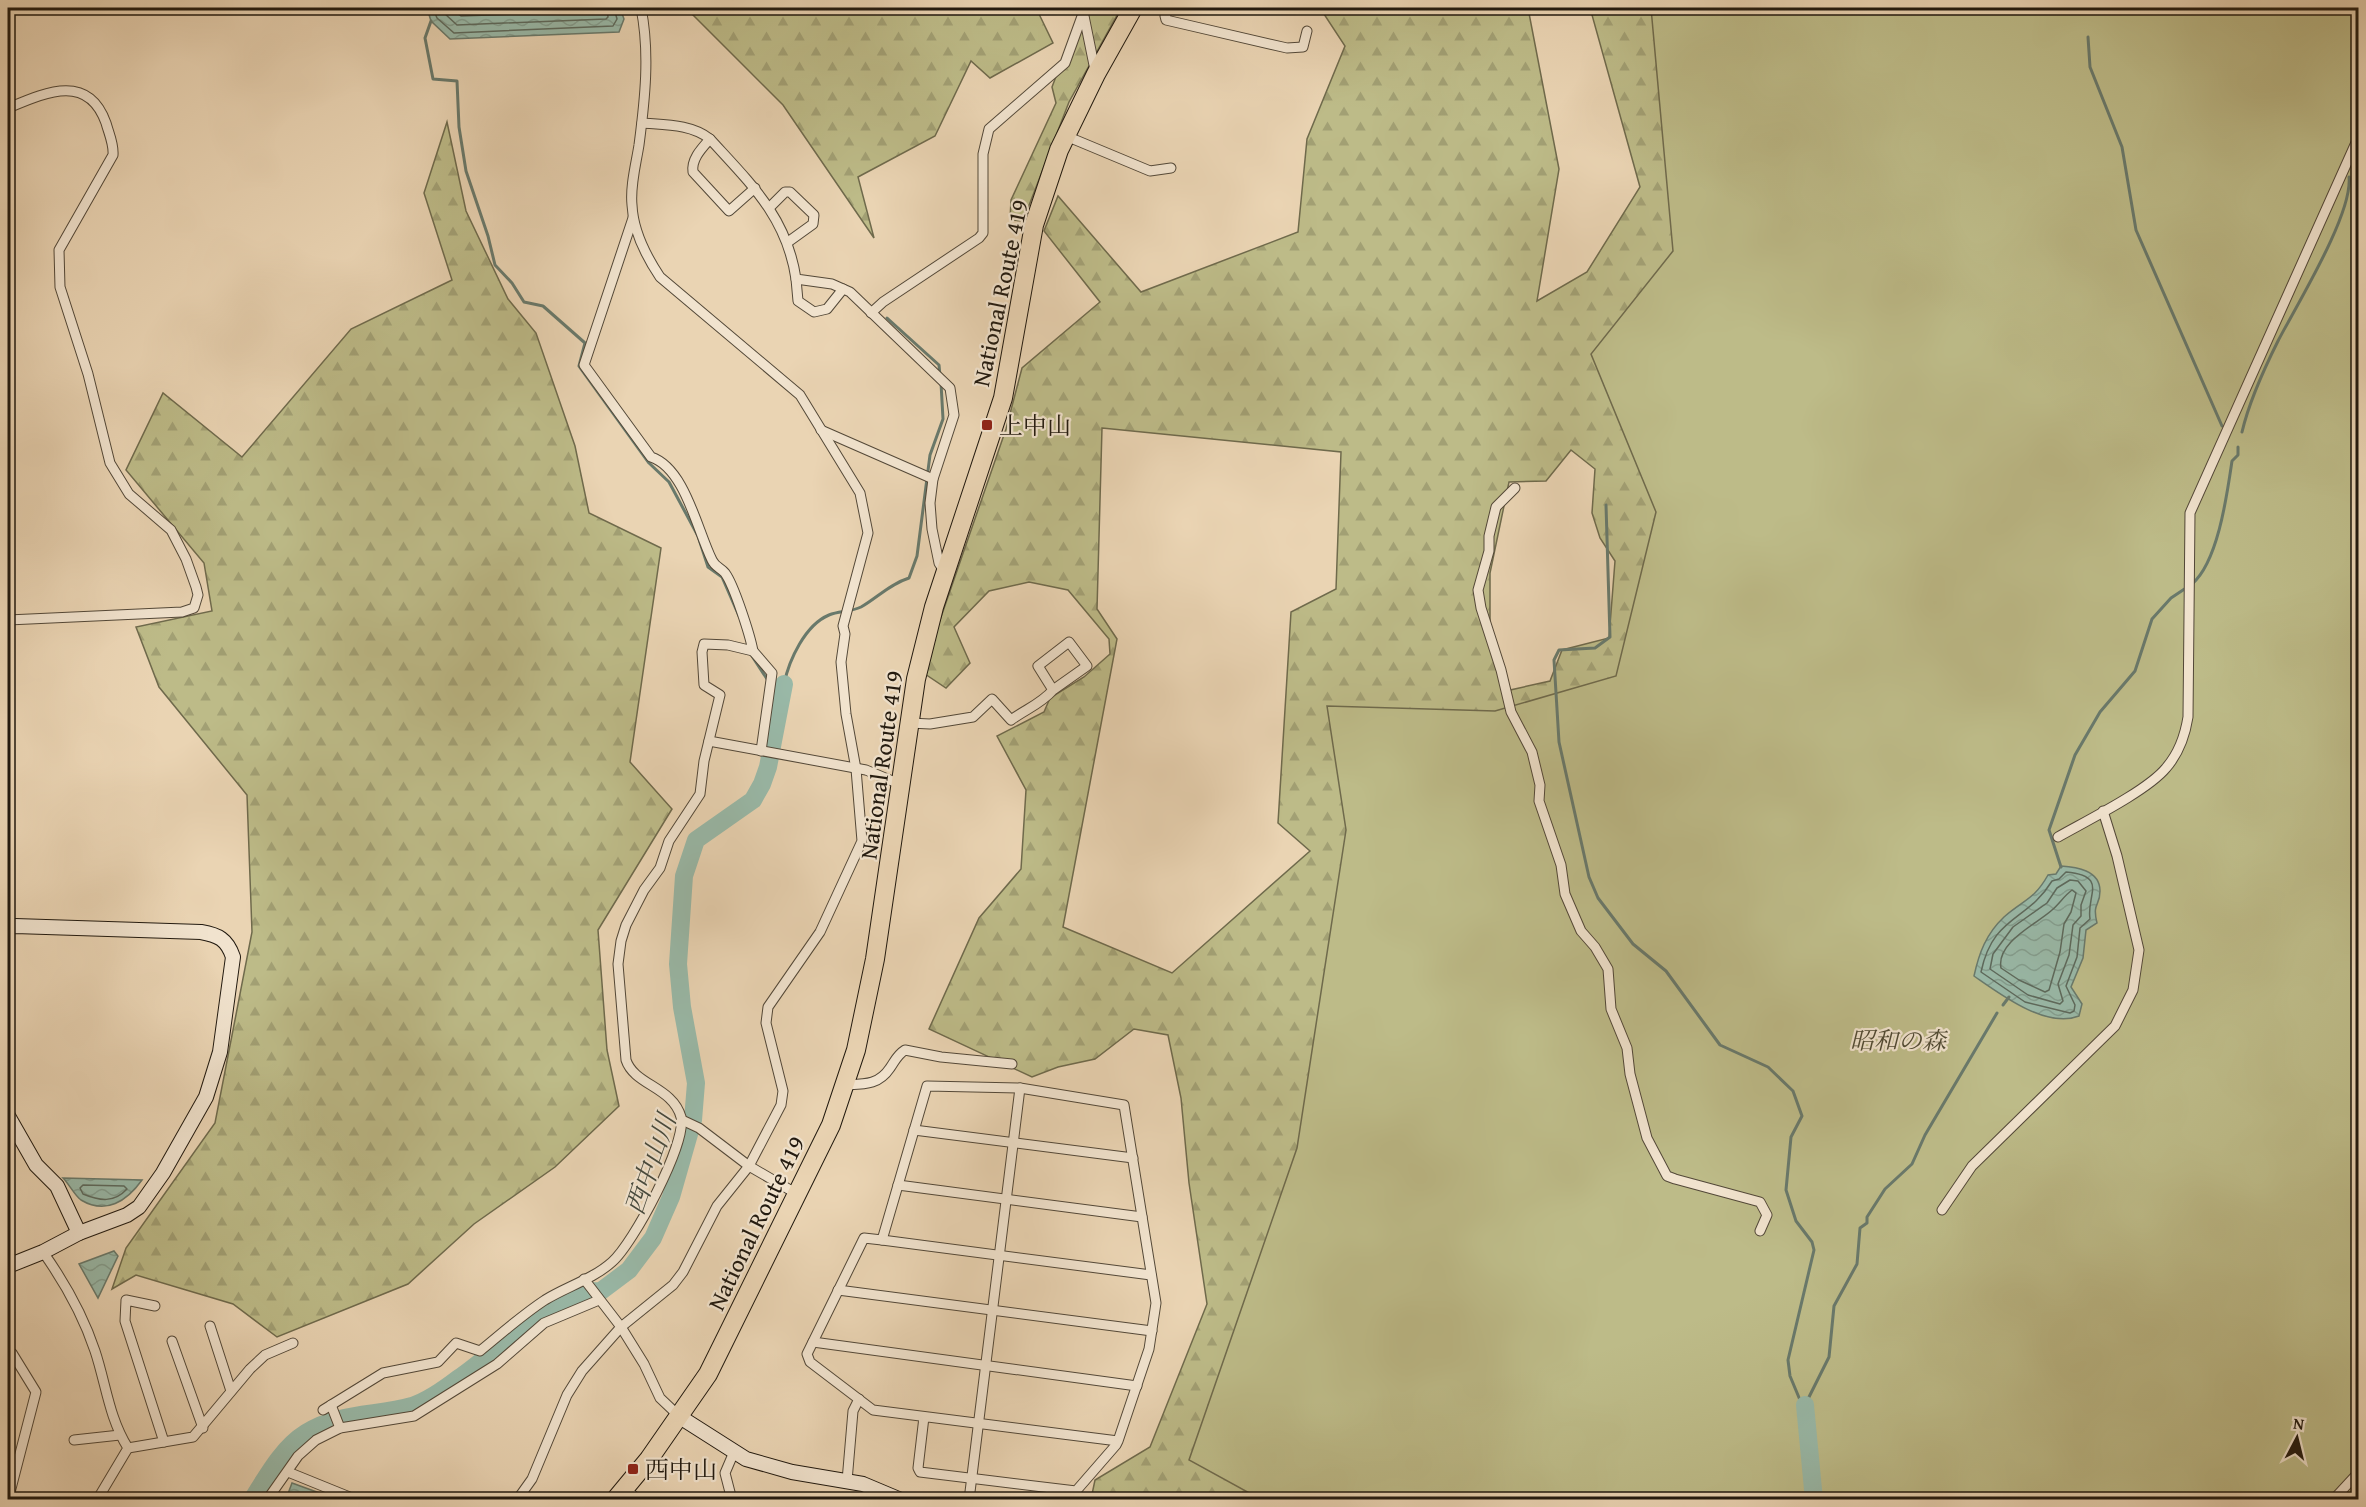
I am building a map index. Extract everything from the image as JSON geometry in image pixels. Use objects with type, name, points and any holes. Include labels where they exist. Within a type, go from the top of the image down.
[{"type":"highway","name":"National Route 419","points":[[626,1496],[708,1374],[831,1125],[856,1050],[875,959],[916,679],[946,573],[1003,398],[1034,225],[1066,136],[1096,74],[1133,8]]},
{"type":"street","points":[[517,1500],[532,1479],[567,1395],[592,1356],[621,1327],[673,1285],[683,1272],[717,1206],[749,1166],[781,1105],[783,1090],[767,1029],[768,1007],[820,932],[862,841],[856,769],[846,714],[842,662],[845,634],[843,626],[866,543],[868,525],[860,493],[800,395],[660,277],[648,260],[633,218],[631,202],[642,123],[646,36],[641,8]]},
{"type":"street","points":[[1169,8],[1165,16],[1166,20],[1287,48],[1303,47],[1306,31]]},
{"type":"street","points":[[1084,11],[1096,74]]},
{"type":"street","points":[[871,313],[883,302],[979,238],[983,233],[983,154],[988,129],[1065,63],[1084,11]]},
{"type":"street","points":[[8,108],[60,89],[86,95],[96,102],[102,114],[112,142],[113,155],[59,250],[60,287],[88,374],[102,437],[116,475],[129,494],[171,530],[186,559],[198,595],[194,608],[182,612],[8,620]]},
{"type":"street","points":[[642,123],[686,127],[700,131],[755,188],[770,207],[788,242],[798,301],[814,312],[827,309],[843,289]]},
{"type":"street","points":[[1066,136],[1150,171],[1171,168]]},
{"type":"street","points":[[2058,837],[2103,811],[2165,769],[2184,738],[2188,717],[2190,513],[2358,138]]},
{"type":"street","points":[[710,139],[699,151],[693,172],[729,211],[755,188]]},
{"type":"street","points":[[770,207],[784,192],[790,192],[814,215],[813,224],[788,242]]},
{"type":"street","points":[[633,218],[584,365],[651,457],[662,461],[685,492],[711,558],[725,573],[751,637],[753,651],[772,673],[763,752]]},
{"type":"street","points":[[796,279],[832,284],[862,301],[871,313],[950,388],[954,415],[933,479],[930,503],[932,529],[939,563],[946,573]]},
{"type":"street","points":[[821,430],[933,479]]},
{"type":"street","points":[[1515,488],[1496,507],[1489,536],[1489,551],[1478,590],[1488,636],[1502,669],[1511,712],[1532,752],[1540,785],[1539,801],[1561,865],[1565,894],[1581,931],[1596,947],[1608,969],[1611,1009],[1622,1031],[1647,1138],[1659,1164],[1667,1176],[1760,1202],[1767,1215],[1760,1231]]},
{"type":"street","points":[[910,723],[930,724],[973,717],[992,699],[1011,720],[1023,711],[1041,704],[1053,690],[1087,666],[1069,642],[1038,666],[1053,690]]},
{"type":"street","points":[[339,1426],[329,1408],[383,1374],[438,1362],[456,1343],[480,1350],[544,1301],[612,1263],[636,1229],[675,1155],[683,1121],[678,1107],[668,1094],[628,1068],[618,964],[626,925],[660,868],[669,841],[700,794],[720,695],[704,685],[702,652],[704,644],[728,645],[753,651]]},
{"type":"street","points":[[709,741],[866,770],[902,785]]},
{"type":"street","points":[[1942,1210],[1972,1166],[2115,1026],[2133,990],[2139,950],[2117,856],[2103,811]]},
{"type":"street","points":[[8,928],[15,926],[201,932],[220,938],[230,948],[233,957],[220,1052],[198,1114],[164,1173],[139,1207],[127,1215],[79,1233],[44,1252],[8,1266]]},
{"type":"street","points":[[843,1085],[876,1083],[882,1079],[897,1055],[905,1050],[941,1057],[1012,1064]]},
{"type":"street","points":[[882,1239],[927,1086],[1020,1088],[1124,1105],[1156,1304],[1149,1349],[1118,1441],[1076,1491],[972,1479],[920,1472],[918,1468],[924,1417]]},
{"type":"street","points":[[969,1500],[1020,1088]]},
{"type":"street","points":[[8,1116],[36,1165],[57,1186],[79,1233]]},
{"type":"street","points":[[683,1121],[699,1128],[749,1166],[797,1194]]},
{"type":"street","points":[[914,1130],[1133,1158]]},
{"type":"street","points":[[898,1185],[1142,1216]]},
{"type":"street","points":[[1118,1441],[873,1410],[810,1362],[807,1354],[864,1238],[1151,1275]]},
{"type":"street","points":[[44,1252],[74,1300],[91,1341],[120,1435],[128,1448]]},
{"type":"street","points":[[584,1280],[621,1327],[644,1364],[660,1398],[680,1417],[746,1459],[792,1472],[863,1484],[901,1500]]},
{"type":"street","points":[[838,1290],[1152,1331]]},
{"type":"street","points":[[267,1500],[298,1456],[316,1440],[339,1426],[414,1416],[497,1364],[544,1323],[598,1297]]},
{"type":"street","points":[[155,1306],[126,1300],[125,1321],[164,1442]]},
{"type":"street","points":[[210,1326],[231,1391]]},
{"type":"street","points":[[172,1341],[203,1428]]},
{"type":"street","points":[[813,1342],[1137,1386]]},
{"type":"street","points":[[97,1500],[128,1448],[193,1437],[265,1355],[294,1343]]},
{"type":"street","points":[[8,1355],[12,1353],[36,1392],[8,1500]]},
{"type":"street","points":[[847,1481],[853,1411],[859,1399]]},
{"type":"street","points":[[75,1440],[120,1435]]},
{"type":"street","points":[[732,1500],[724,1473],[734,1452]]},
{"type":"street","points":[[288,1472],[357,1500]]},
{"type":"street","points":[[2333,1500],[2358,1473]]},
{"type":"green space","points":[[686,8],[1027,8],[1039,14],[1053,43],[990,78],[971,61],[935,136],[858,177],[874,238],[783,105]]},
{"type":"green space","points":[[1082,8],[1121,8],[1069,102],[1023,221],[1010,220],[1011,200],[1056,103],[1052,87]]},
{"type":"green space","name":"昭和の森","points":[[1320,8],[1528,8],[1559,169],[1537,301],[1587,272],[1640,187],[1592,15],[1592,8],[2004,8],[2358,1499],[1091,1499],[1095,1480],[1150,1447],[1207,1304],[1189,1183],[1181,1098],[1168,1035],[1134,1029],[1095,1059],[1058,1067],[1032,1077],[929,1029],[979,918],[1021,869],[1026,790],[997,736],[1044,712],[1050,698],[1084,677],[1110,654],[1109,639],[1068,590],[1029,582],[989,591],[954,627],[970,663],[946,688],[922,672],[1006,429],[1022,368],[1100,302],[1044,231],[1058,196],[1141,292],[1298,232],[1307,139],[1345,46]],"holes":[[[1102,428],[1341,452],[1336,589],[1291,612],[1278,823],[1310,851],[1172,973],[1063,927],[1117,639],[1097,609]],[[1571,450],[1595,469],[1592,513],[1600,538],[1615,561],[1609,638],[1562,650],[1550,681],[1510,690],[1490,631],[1490,573],[1509,482],[1546,481]]]},
{"type":"green space","name":"昭和の森","points":[[1651,8],[2358,8],[2358,1499],[1262,1500],[1189,1460],[1297,1148],[1346,830],[1327,706],[1495,711],[1616,676],[1656,512],[1591,354],[1673,251]]},
{"type":"green space","points":[[447,122],[466,211],[508,299],[536,333],[575,446],[589,513],[661,548],[630,762],[672,809],[598,930],[607,1050],[619,1106],[555,1167],[474,1224],[408,1284],[277,1337],[233,1304],[136,1275],[112,1289],[126,1248],[215,1123],[252,932],[247,795],[159,687],[136,627],[212,611],[204,563],[126,470],[163,393],[242,457],[351,329],[452,280],[424,193]]},
{"type":"water","points":[[427,8],[620,8],[624,19],[619,32],[450,39],[431,21]]},
{"type":"water","points":[[2061,866],[2073,867],[2092,874],[2099,884],[2100,891],[2095,911],[2097,923],[2086,930],[2083,958],[2071,987],[2082,1004],[2079,1016],[2066,1019],[2052,1018],[2024,1008],[1974,976],[1981,952],[1992,930],[2004,917],[2033,895],[2048,875],[2056,874]]},
{"type":"water","points":[[63,1178],[142,1180],[123,1200],[107,1206],[99,1206],[81,1200]]},
{"type":"water","points":[[114,1251],[118,1256],[98,1298],[79,1264]]},
{"type":"water","points":[[292,1483],[325,1495],[323,1499],[286,1499]]},
{"type":"waterway","points":[[431,21],[425,38],[433,79],[457,81],[459,127],[466,171],[488,236],[495,265],[512,283],[524,302],[543,306],[585,343],[579,366],[649,463],[669,482],[698,536],[708,567],[722,577],[739,616]]},
{"type":"waterway","points":[[2088,37],[2090,67],[2122,147],[2136,230],[2222,426]]},
{"type":"waterway","points":[[2242,432],[2267,363],[2333,236],[2348,193],[2349,177]]},
{"type":"waterway","points":[[887,318],[939,365],[940,376]]},
{"type":"waterway","points":[[750,653],[767,679],[784,684],[799,644],[820,620],[829,615],[861,607],[890,587],[909,578],[917,556],[930,455],[943,419],[941,383]]},
{"type":"waterway","points":[[2192,584],[2201,574],[2215,544],[2232,461],[2238,455],[2238,447]]},
{"type":"waterway","points":[[1606,505],[1610,637],[1595,648],[1559,650],[1554,660],[1559,742],[1589,877],[1598,898],[1633,944],[1666,971],[1720,1045],[1768,1067],[1793,1091],[1802,1116],[1791,1137],[1786,1190],[1796,1221],[1812,1242],[1814,1250],[1788,1360],[1790,1376],[1800,1400],[1805,1405]]},
{"type":"waterway","points":[[2061,867],[2049,830],[2075,755],[2100,712],[2135,671],[2152,619],[2171,598],[2186,588]]},
{"type":"waterway","name":"西中山川","points":[[252,1500],[282,1454],[306,1433],[332,1421],[412,1406],[430,1398],[546,1311],[565,1300],[584,1293],[601,1291],[629,1270],[653,1238],[671,1197],[693,1120],[696,1083],[682,1007],[678,964],[684,876],[696,840],[753,800],[762,784],[768,767],[784,684]]},
{"type":"waterway","points":[[2003,1005],[2009,997]]},
{"type":"waterway","points":[[1805,1405],[1829,1357],[1834,1306],[1857,1264],[1860,1228],[1867,1223],[1867,1217],[1885,1189],[1912,1164],[1925,1135],[1997,1013]]},
{"type":"waterway","points":[[1805,1405],[1814,1500]]},
{"type":"place","name":"上中山","points":[[987,425]]},
{"type":"place","name":"西中山","points":[[633,1469]]}]
